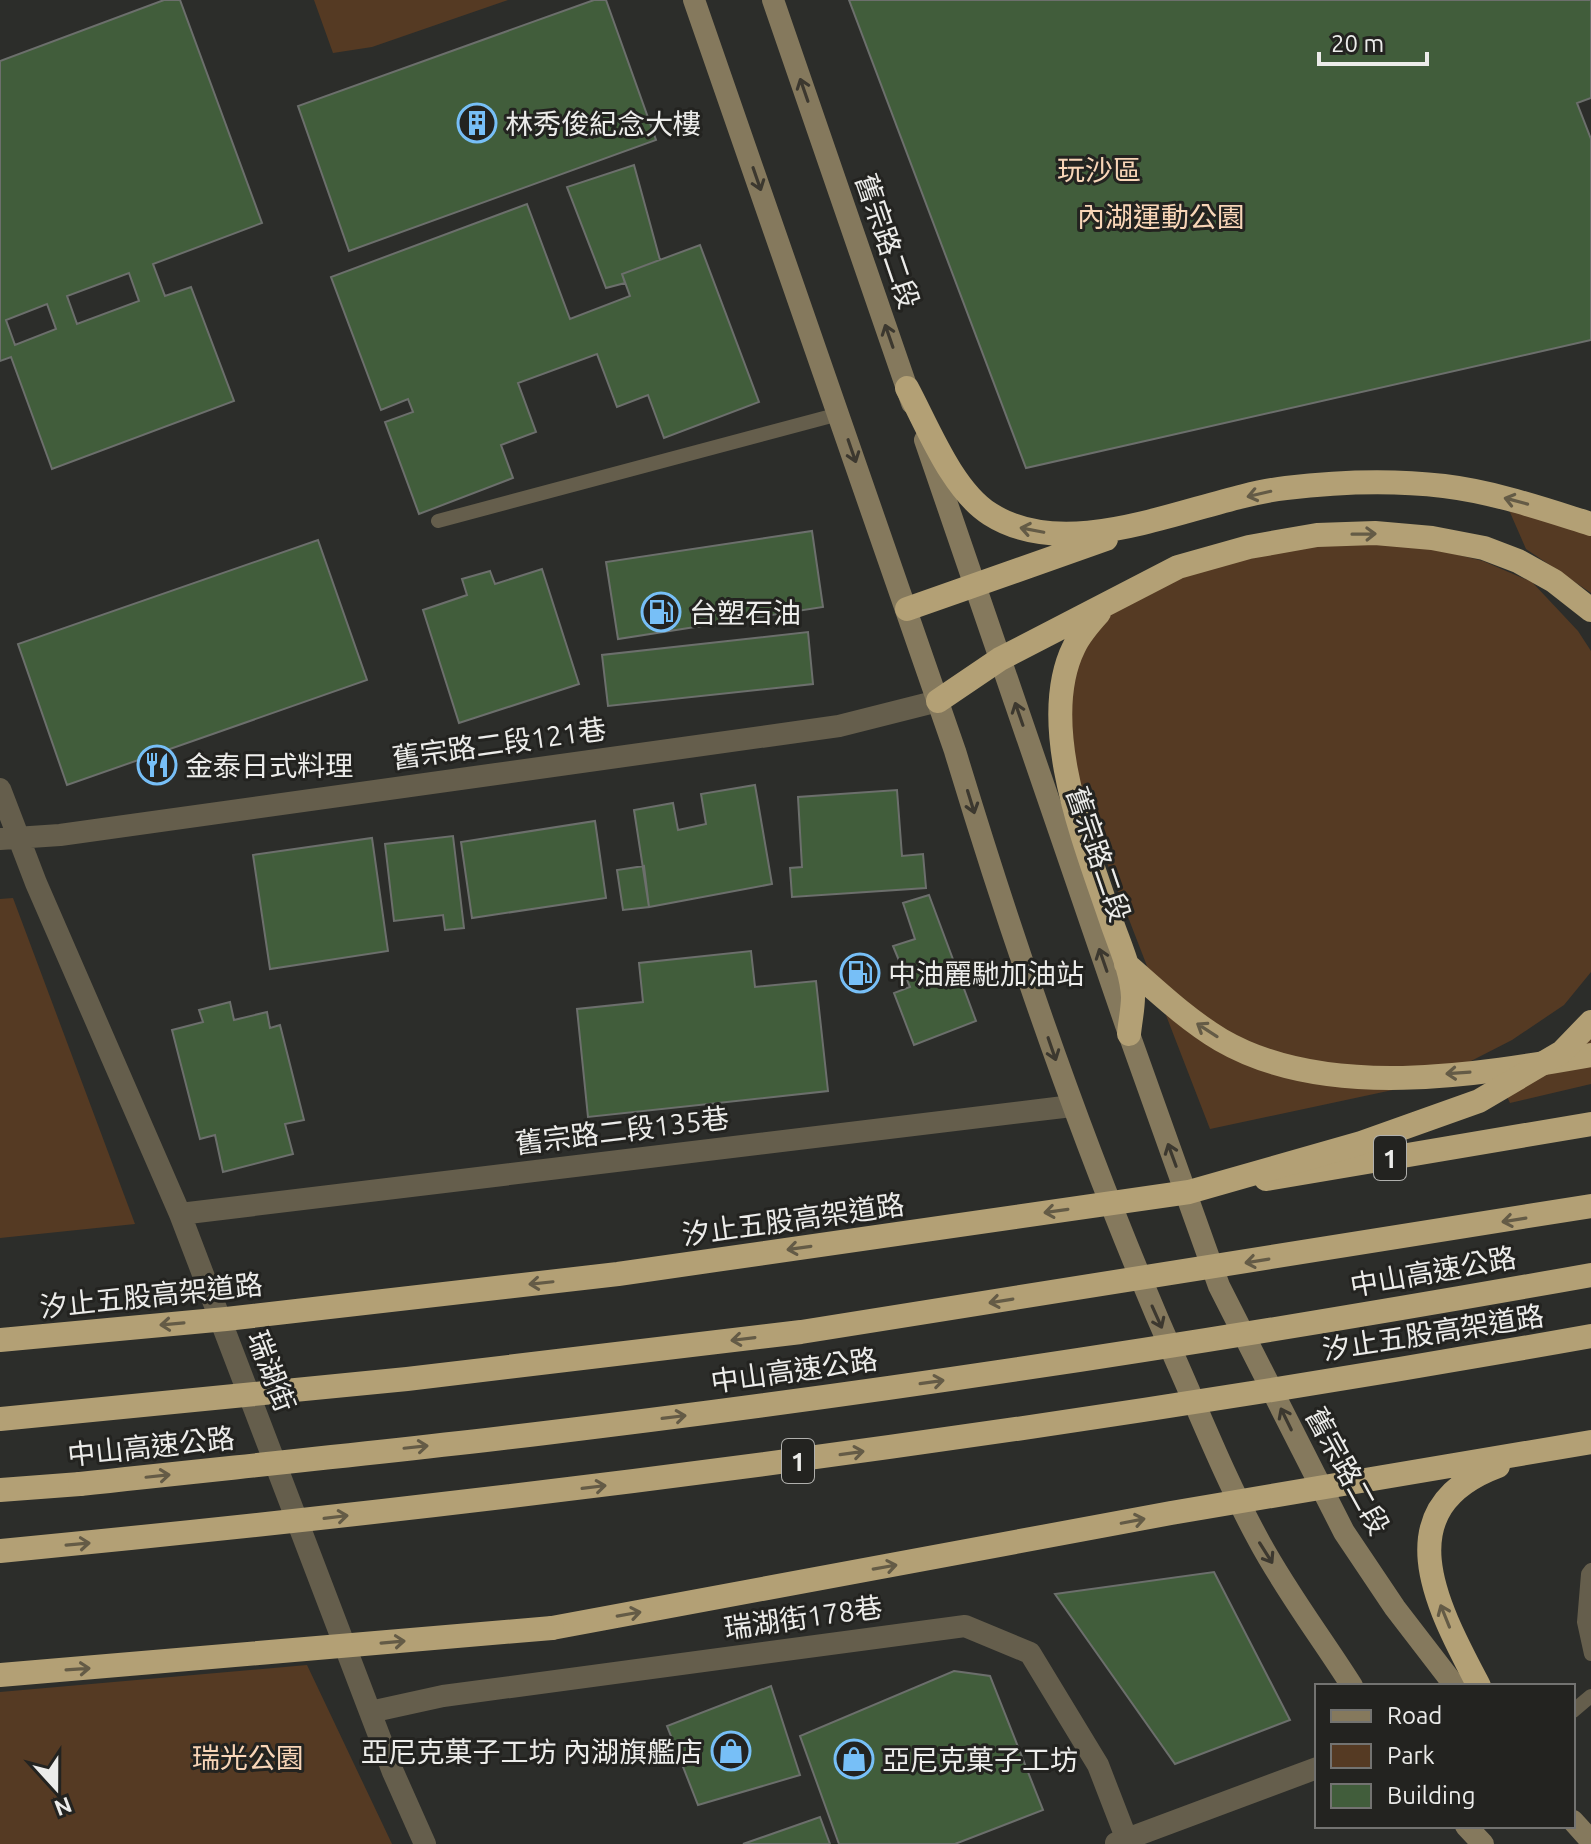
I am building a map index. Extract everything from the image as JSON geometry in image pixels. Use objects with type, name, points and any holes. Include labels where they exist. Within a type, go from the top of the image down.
[{"type":"highway","points":[[907,388],[968,496],[989,514],[1015,527],[1046,533],[1073,533],[1164,518],[1284,488],[1391,484],[1444,486],[1511,499],[1591,524]]},
{"type":"highway","points":[[907,609],[1164,518]]},
{"type":"highway","points":[[938,701],[1000,659],[1178,567],[1249,547],[1317,535],[1375,533],[1432,538],[1484,548],[1518,561],[1554,581],[1591,610]]},
{"type":"highway","points":[[1106,605],[1072,650],[1061,707],[1064,760],[1078,825],[1126,964],[1133,996],[1129,1034]]},
{"type":"highway","points":[[1126,964],[1188,1017],[1223,1040],[1254,1056],[1291,1068],[1353,1076],[1425,1075],[1509,1070],[1591,1055]]},
{"type":"highway","points":[[1189,1192],[1361,1143],[1479,1101],[1562,1052],[1591,1022]]},
{"type":"highway","name":"汐止五股高架道路","points":[[0,1340],[226,1319],[618,1274],[1189,1192],[1591,1124]]},
{"type":"highway","name":"中山高速公路","points":[[0,1419],[391,1380],[801,1332],[1591,1206]]},
{"type":"highway","name":"中山高速公路","points":[[0,1490],[543,1434],[863,1392],[1164,1347],[1591,1275]]},
{"type":"highway","name":"汐止五股高架道路","points":[[0,1551],[210,1531],[701,1474],[1075,1421],[1591,1336]]},
{"type":"highway","points":[[0,1675],[552,1628],[1171,1513],[1591,1442]]},
{"type":"highway","points":[[1478,1684],[1455,1641],[1436,1594],[1428,1557],[1430,1529],[1439,1508],[1460,1486],[1488,1470],[1538,1451]]},
{"type":"main road","points":[[694,0],[907,609],[991,871],[1072,1106],[1152,1305],[1239,1503],[1260,1543],[1351,1684]]},
{"type":"main road","name":"舊宗路二段","points":[[773,0],[1129,1034],[1219,1286],[1344,1532],[1395,1608],[1453,1684]]},
{"type":"main road","points":[[1575,1823],[1591,1841]]},
{"type":"main road","points":[[1468,1828],[1483,1844]]},
{"type":"street","name":"舊宗路二段121巷","points":[[10,838],[60,835],[839,726],[938,701]]},
{"type":"street","name":"瑞湖街","points":[[0,789],[10,838],[36,883],[180,1214],[393,1772],[425,1844]]},
{"type":"street","name":"舊宗路二段135巷","points":[[180,1214],[1072,1106]]},
{"type":"street","name":"瑞湖街178巷","points":[[370,1712],[469,1692],[965,1626],[1030,1653],[1098,1765],[1120,1842]]},
{"type":"street","points":[[1120,1842],[1315,1769]]},
{"type":"lane","points":[[438,521],[839,414]]},
{"type":"lane","points":[[1591,1570],[1588,1574],[1584,1622],[1591,1654]]},
{"type":"lane","points":[[1575,1709],[1591,1696]]},
{"type":"green space","points":[[314,0],[508,0],[372,47],[333,53]]},
{"type":"green space","points":[[1509,510],[1591,533],[1591,593],[1526,549]]},
{"type":"green space","points":[[1300,545],[1419,545],[1483,561],[1532,582],[1578,631],[1591,651],[1591,972],[1564,1005],[1512,1040],[1430,1082],[1210,1129],[1077,785],[1065,645],[1106,601],[1189,570]]},
{"type":"green space","points":[[13,898],[135,1224],[0,1238],[0,899]]},
{"type":"green space","points":[[1591,1019],[1591,1084],[1510,1103],[1505,1092]]},
{"type":"green space","name":"瑞光公園","points":[[307,1665],[392,1844],[0,1844],[0,1692]]},
{"type":"building","points":[[164,0],[180,0],[262,223],[153,264],[165,296],[191,287],[234,401],[52,469],[11,357],[0,361],[0,61]],"holes":[[[129,273],[139,301],[77,324],[67,296]],[[47,304],[56,329],[15,345],[6,320]]]},
{"type":"building","name":"林秀俊紀念大樓","points":[[594,0],[606,0],[656,140],[349,251],[298,106]]},
{"type":"building","name":"內湖運動公園","points":[[849,0],[1591,0],[1591,98],[1577,103],[1591,139],[1591,340],[1026,468]]},
{"type":"building","points":[[634,165],[660,260],[622,274],[625,283],[606,288],[567,187]]},
{"type":"building","points":[[527,204],[570,319],[630,296],[622,274],[700,245],[759,402],[664,438],[648,395],[617,407],[597,354],[518,383],[536,432],[501,445],[513,478],[419,514],[385,422],[413,412],[408,399],[381,410],[331,277]]},
{"type":"building","points":[[812,531],[823,607],[618,639],[606,562]]},
{"type":"building","points":[[318,540],[367,680],[67,785],[18,644]]},
{"type":"building","points":[[542,569],[579,684],[459,723],[423,610],[467,595],[462,579],[490,571],[495,584]]},
{"type":"building","points":[[808,632],[813,684],[608,706],[602,655]]},
{"type":"building","points":[[755,785],[772,884],[649,907],[634,810],[673,803],[678,830],[706,824],[701,794]]},
{"type":"building","points":[[897,790],[902,856],[923,854],[926,888],[792,897],[790,868],[802,867],[798,797]]},
{"type":"building","points":[[595,821],[606,898],[472,918],[461,842]]},
{"type":"building","points":[[453,836],[464,928],[445,930],[443,915],[394,921],[385,844]]},
{"type":"building","points":[[372,838],[388,951],[270,969],[253,855]]},
{"type":"building","points":[[644,866],[649,907],[623,910],[617,870]]},
{"type":"building","points":[[929,895],[976,1021],[914,1045],[894,993],[910,987],[893,946],[915,939],[903,903]]},
{"type":"building","points":[[751,951],[755,987],[816,981],[828,1091],[588,1117],[577,1009],[643,1002],[639,963]]},
{"type":"building","points":[[230,1002],[234,1020],[267,1012],[270,1028],[280,1025],[304,1120],[285,1124],[293,1154],[223,1172],[215,1135],[200,1139],[172,1030],[203,1022],[199,1010]]},
{"type":"building","points":[[1214,1572],[1290,1720],[1175,1764],[1055,1594]]},
{"type":"building","points":[[954,1671],[990,1676],[1043,1810],[955,1844],[839,1844],[800,1736]]},
{"type":"building","points":[[771,1686],[800,1775],[698,1805],[667,1726]]},
{"type":"building","points":[[820,1817],[830,1844],[743,1844]]},
{"type":"place","name":"林秀俊紀念大樓","points":[[477,123]]},
{"type":"place","name":"台塑石油","points":[[661,612]]},
{"type":"place","name":"金泰日式料理","points":[[157,765]]},
{"type":"place","name":"中油麗馳加油站","points":[[860,973]]},
{"type":"place","name":"亞尼克菓子工坊 內湖旗艦店","points":[[731,1751]]},
{"type":"place","name":"亞尼克菓子工坊","points":[[854,1759]]},
{"type":"park label","name":"玩沙區","points":[[1099,169]]}]
